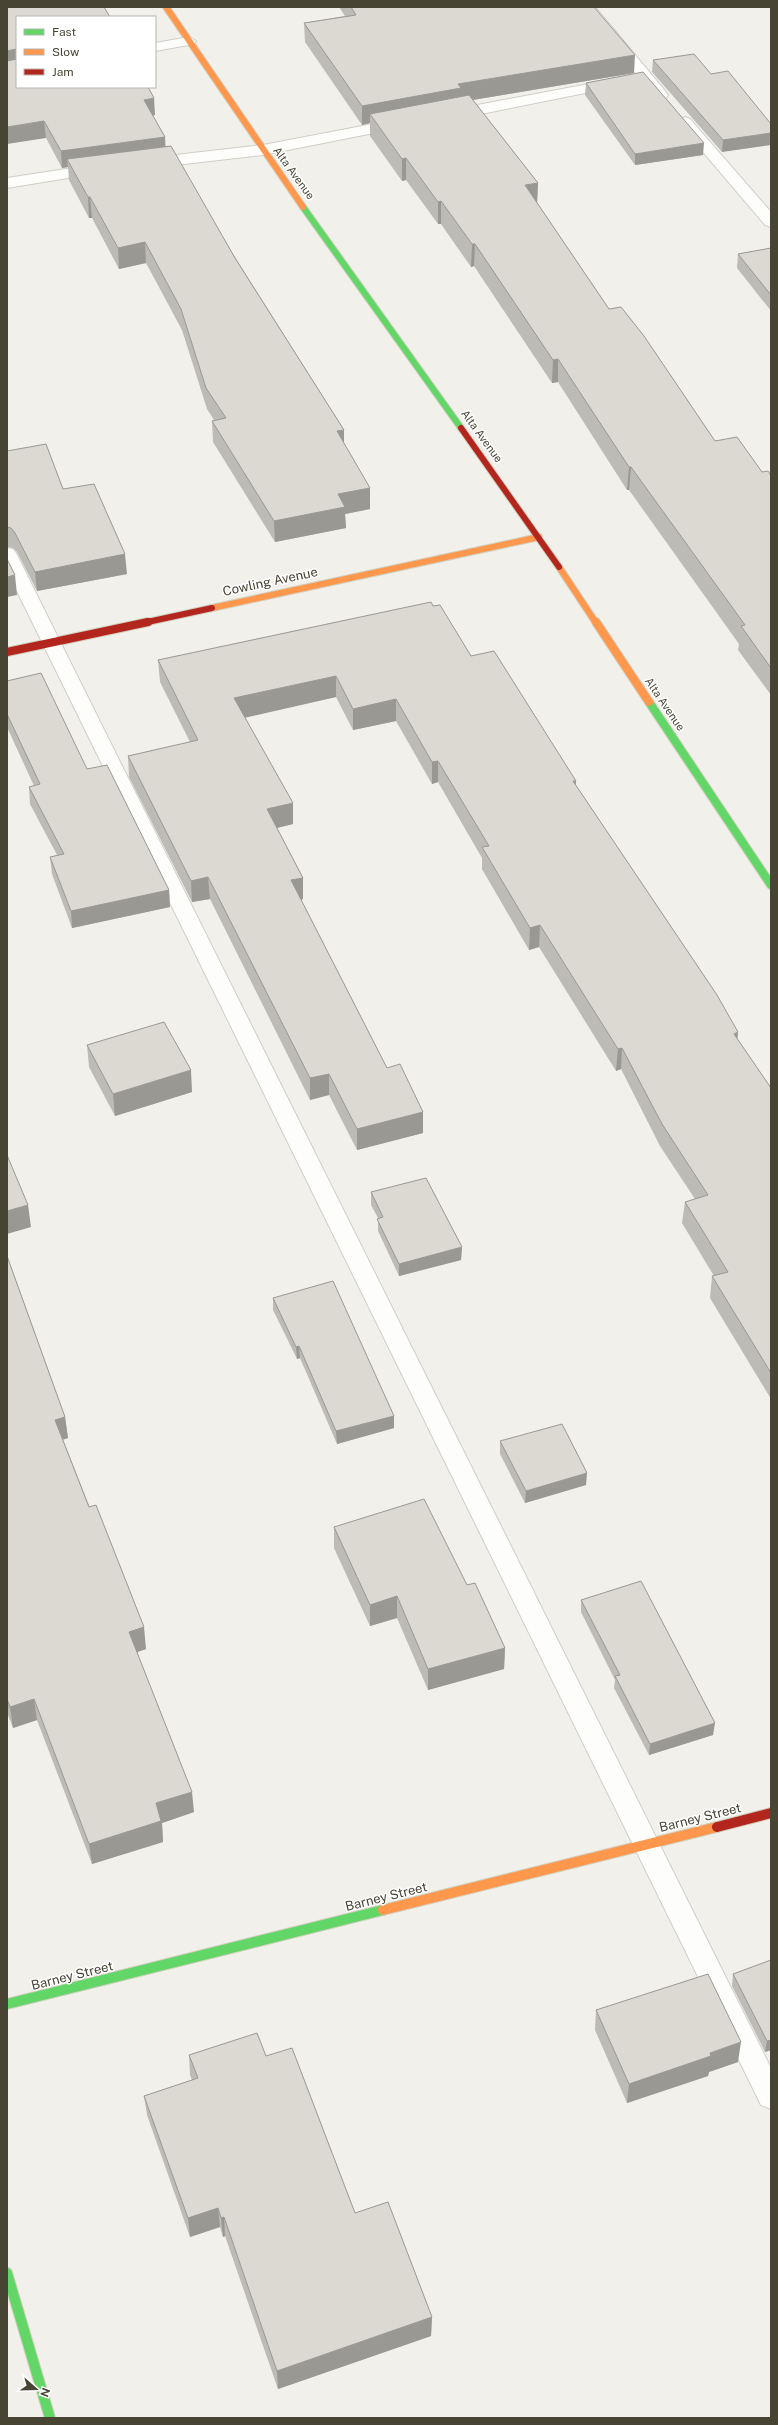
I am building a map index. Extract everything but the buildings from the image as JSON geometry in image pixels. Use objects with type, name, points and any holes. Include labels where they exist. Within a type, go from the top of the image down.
[{"type":"street","name":"Alta Avenue","points":[[166,7],[263,150],[539,537],[771,885]]},
{"type":"street","points":[[587,7],[771,222]]},
{"type":"street","points":[[156,47],[189,41]]},
{"type":"street","points":[[436,117],[646,77]]},
{"type":"street","points":[[133,164],[263,150],[413,122]]},
{"type":"street","points":[[7,183],[118,167]]},
{"type":"street","name":"Cowling Avenue","points":[[7,652],[539,537]]},
{"type":"street","points":[[7,553],[771,2096]]},
{"type":"street","name":"Barney Street","points":[[7,2004],[771,1813]]},
{"type":"street","points":[[7,2273],[50,2418]]},
{"type":"traffic: fast","points":[[303,207],[461,428]]},
{"type":"traffic: fast","points":[[649,702],[771,885]]},
{"type":"traffic: fast","points":[[7,2004],[383,1910]]},
{"type":"traffic: fast","points":[[7,2273],[50,2418]]},
{"type":"traffic: slow","points":[[166,7],[303,207]]},
{"type":"traffic: slow","points":[[212,608],[539,537]]},
{"type":"traffic: slow","points":[[559,567],[649,702]]},
{"type":"traffic: slow","points":[[383,1910],[717,1827]]},
{"type":"traffic: jam","points":[[461,428],[559,567]]},
{"type":"traffic: jam","points":[[7,652],[212,608]]},
{"type":"traffic: jam","points":[[717,1827],[771,1813]]}]
